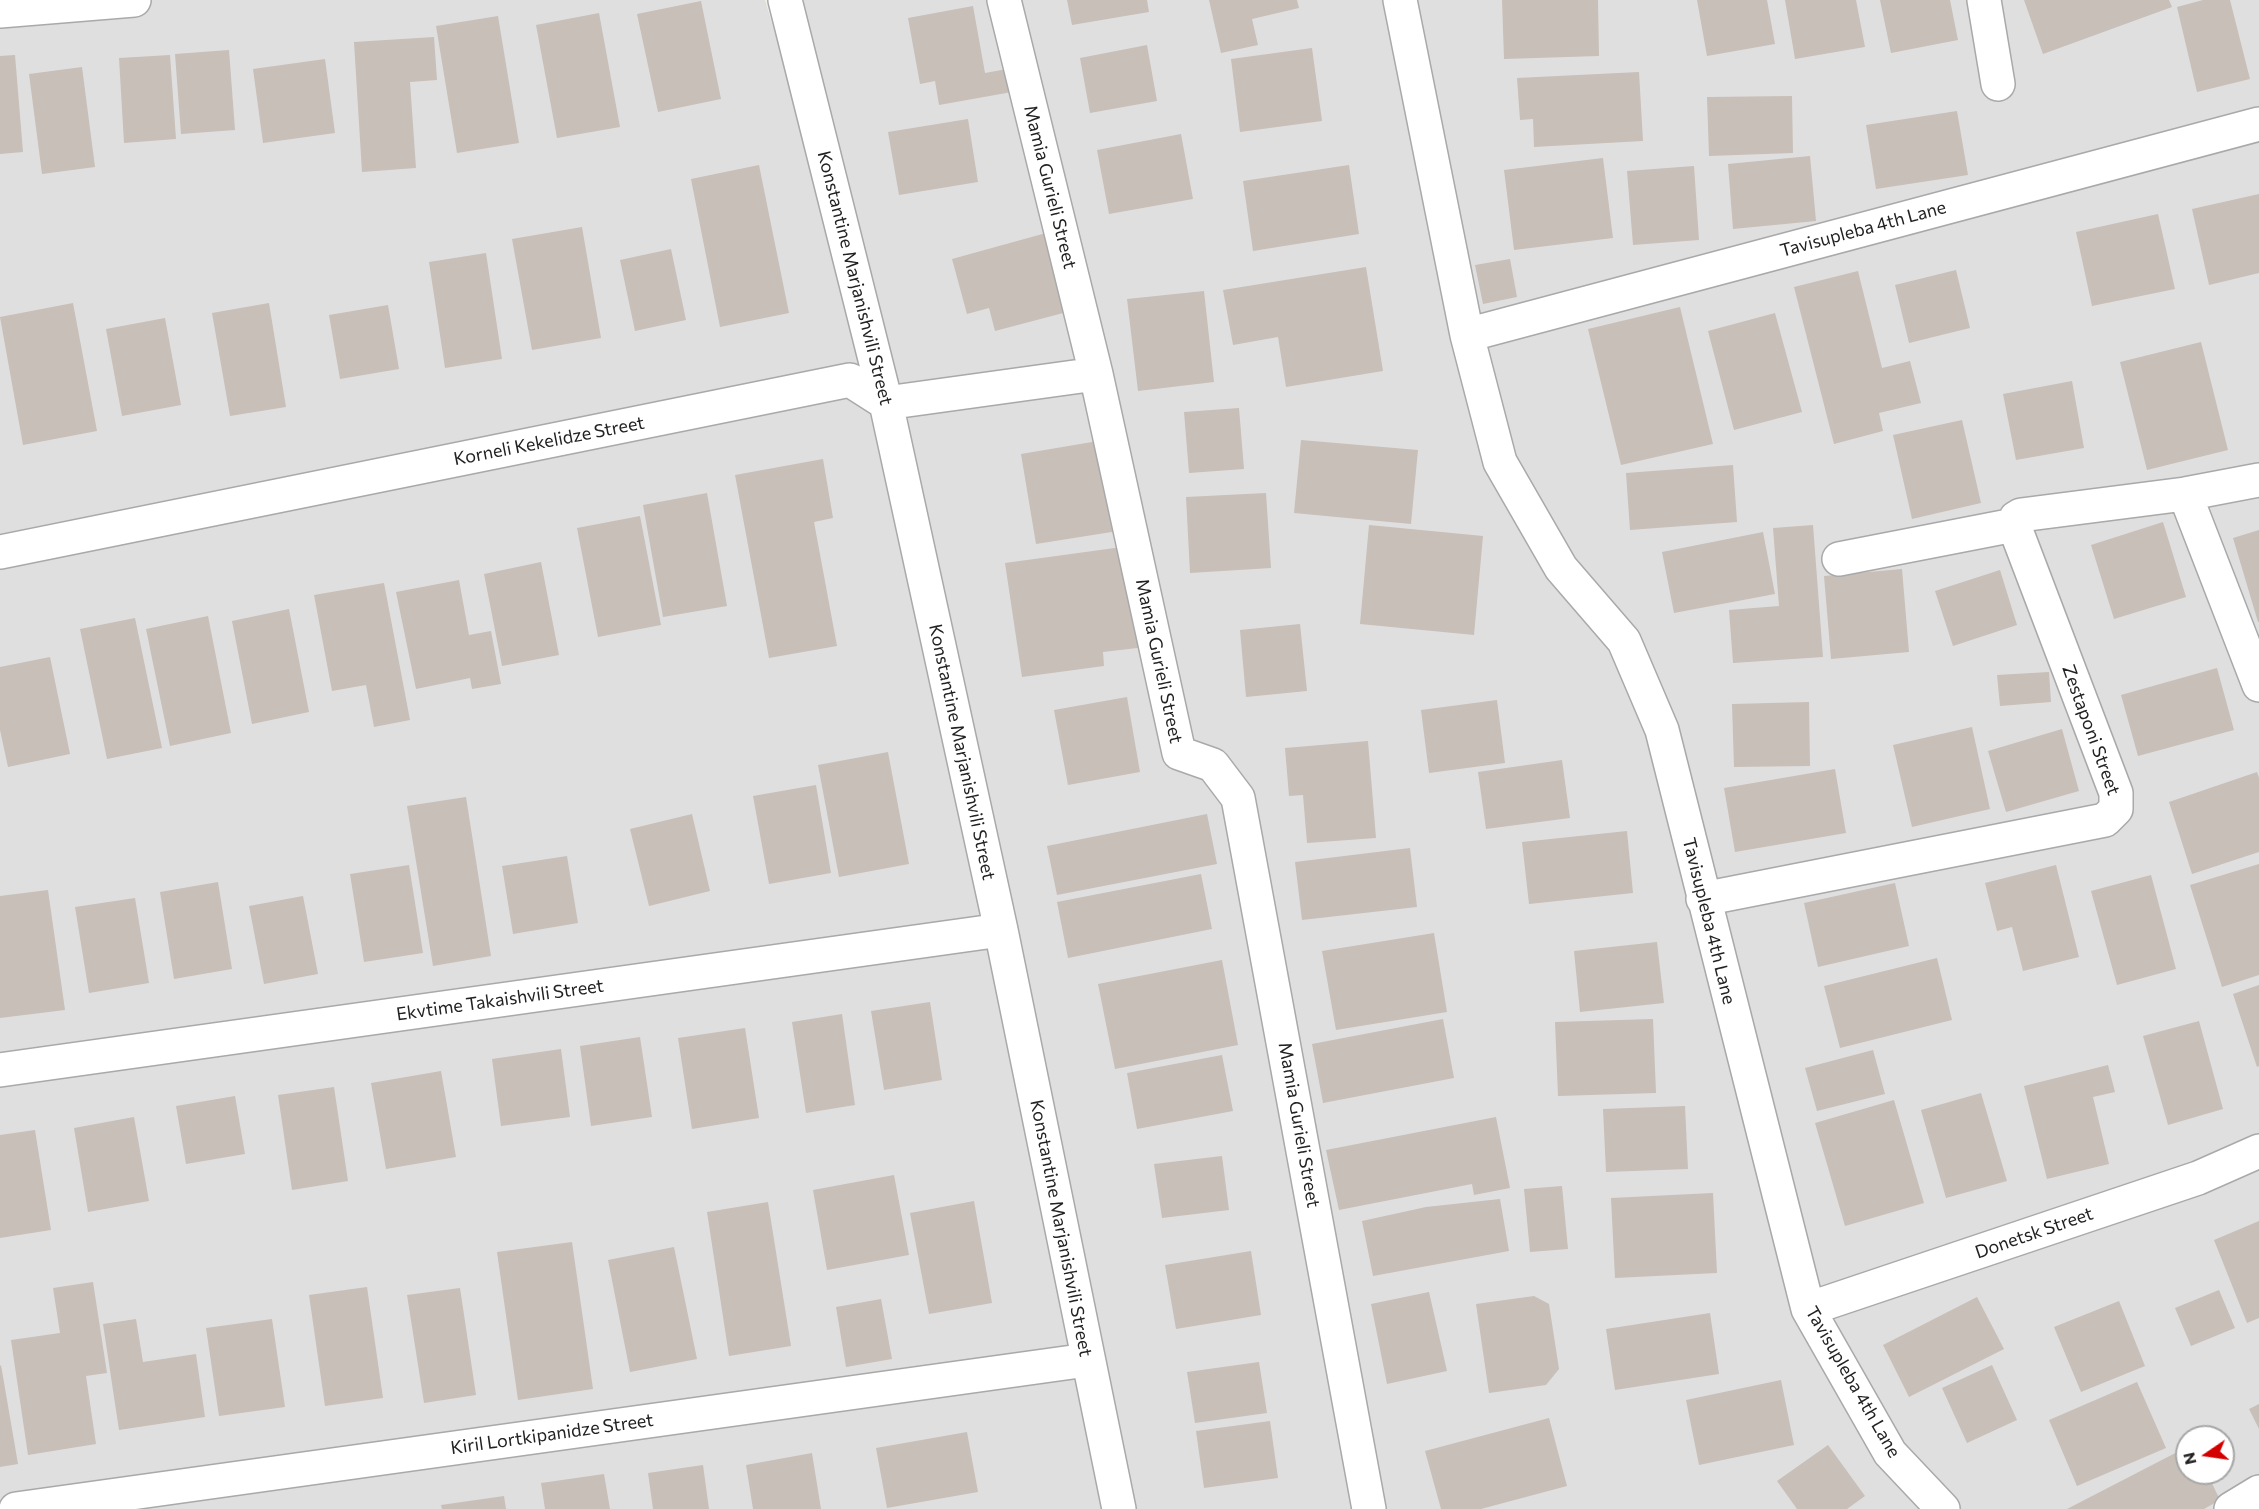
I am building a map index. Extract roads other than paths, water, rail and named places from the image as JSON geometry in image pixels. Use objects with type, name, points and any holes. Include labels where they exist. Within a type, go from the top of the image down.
[{"type":"street","points":[[0,11],[134,0]]},
{"type":"street","name":"Konstantine Marjanishvili Street","points":[[785,0],[886,403],[1001,930],[1119,1509]]},
{"type":"street","name":"Mamia Gurieli Street","points":[[1004,0],[1096,374],[1179,753],[1213,765],[1238,798],[1369,1509]]},
{"type":"street","name":"Tavisupleba 4th Lane","points":[[1400,0],[1467,335],[1500,462],[1561,568],[1624,641],[1662,730],[1808,1309],[1890,1453],[1943,1509]]},
{"type":"street","points":[[1984,0],[1998,84]]},
{"type":"street","name":"Tavisupleba 4th Lane","points":[[1467,335],[2259,124]]},
{"type":"street","points":[[886,403],[1096,374]]},
{"type":"street","name":"Korneli Kekelidze Street","points":[[0,552],[850,380],[886,403]]},
{"type":"street","points":[[1839,559],[2014,525],[2016,518],[2021,515],[2185,494],[2259,480]]},
{"type":"street","points":[[2185,494],[2259,685]]},
{"type":"street","name":"Zestaponi Street","points":[[1703,899],[2105,820],[2116,809],[2116,793],[2014,525]]},
{"type":"street","name":"Ekvtime Takaishvili Street","points":[[0,1070],[1001,930]]},
{"type":"street","name":"Donetsk Street","points":[[1808,1309],[2198,1178],[2259,1151]]},
{"type":"street","name":"Kiril Lortkipanidze Street","points":[[16,1509],[1087,1359]]},
{"type":"street","points":[[2231,1509],[2259,1492]]}]
